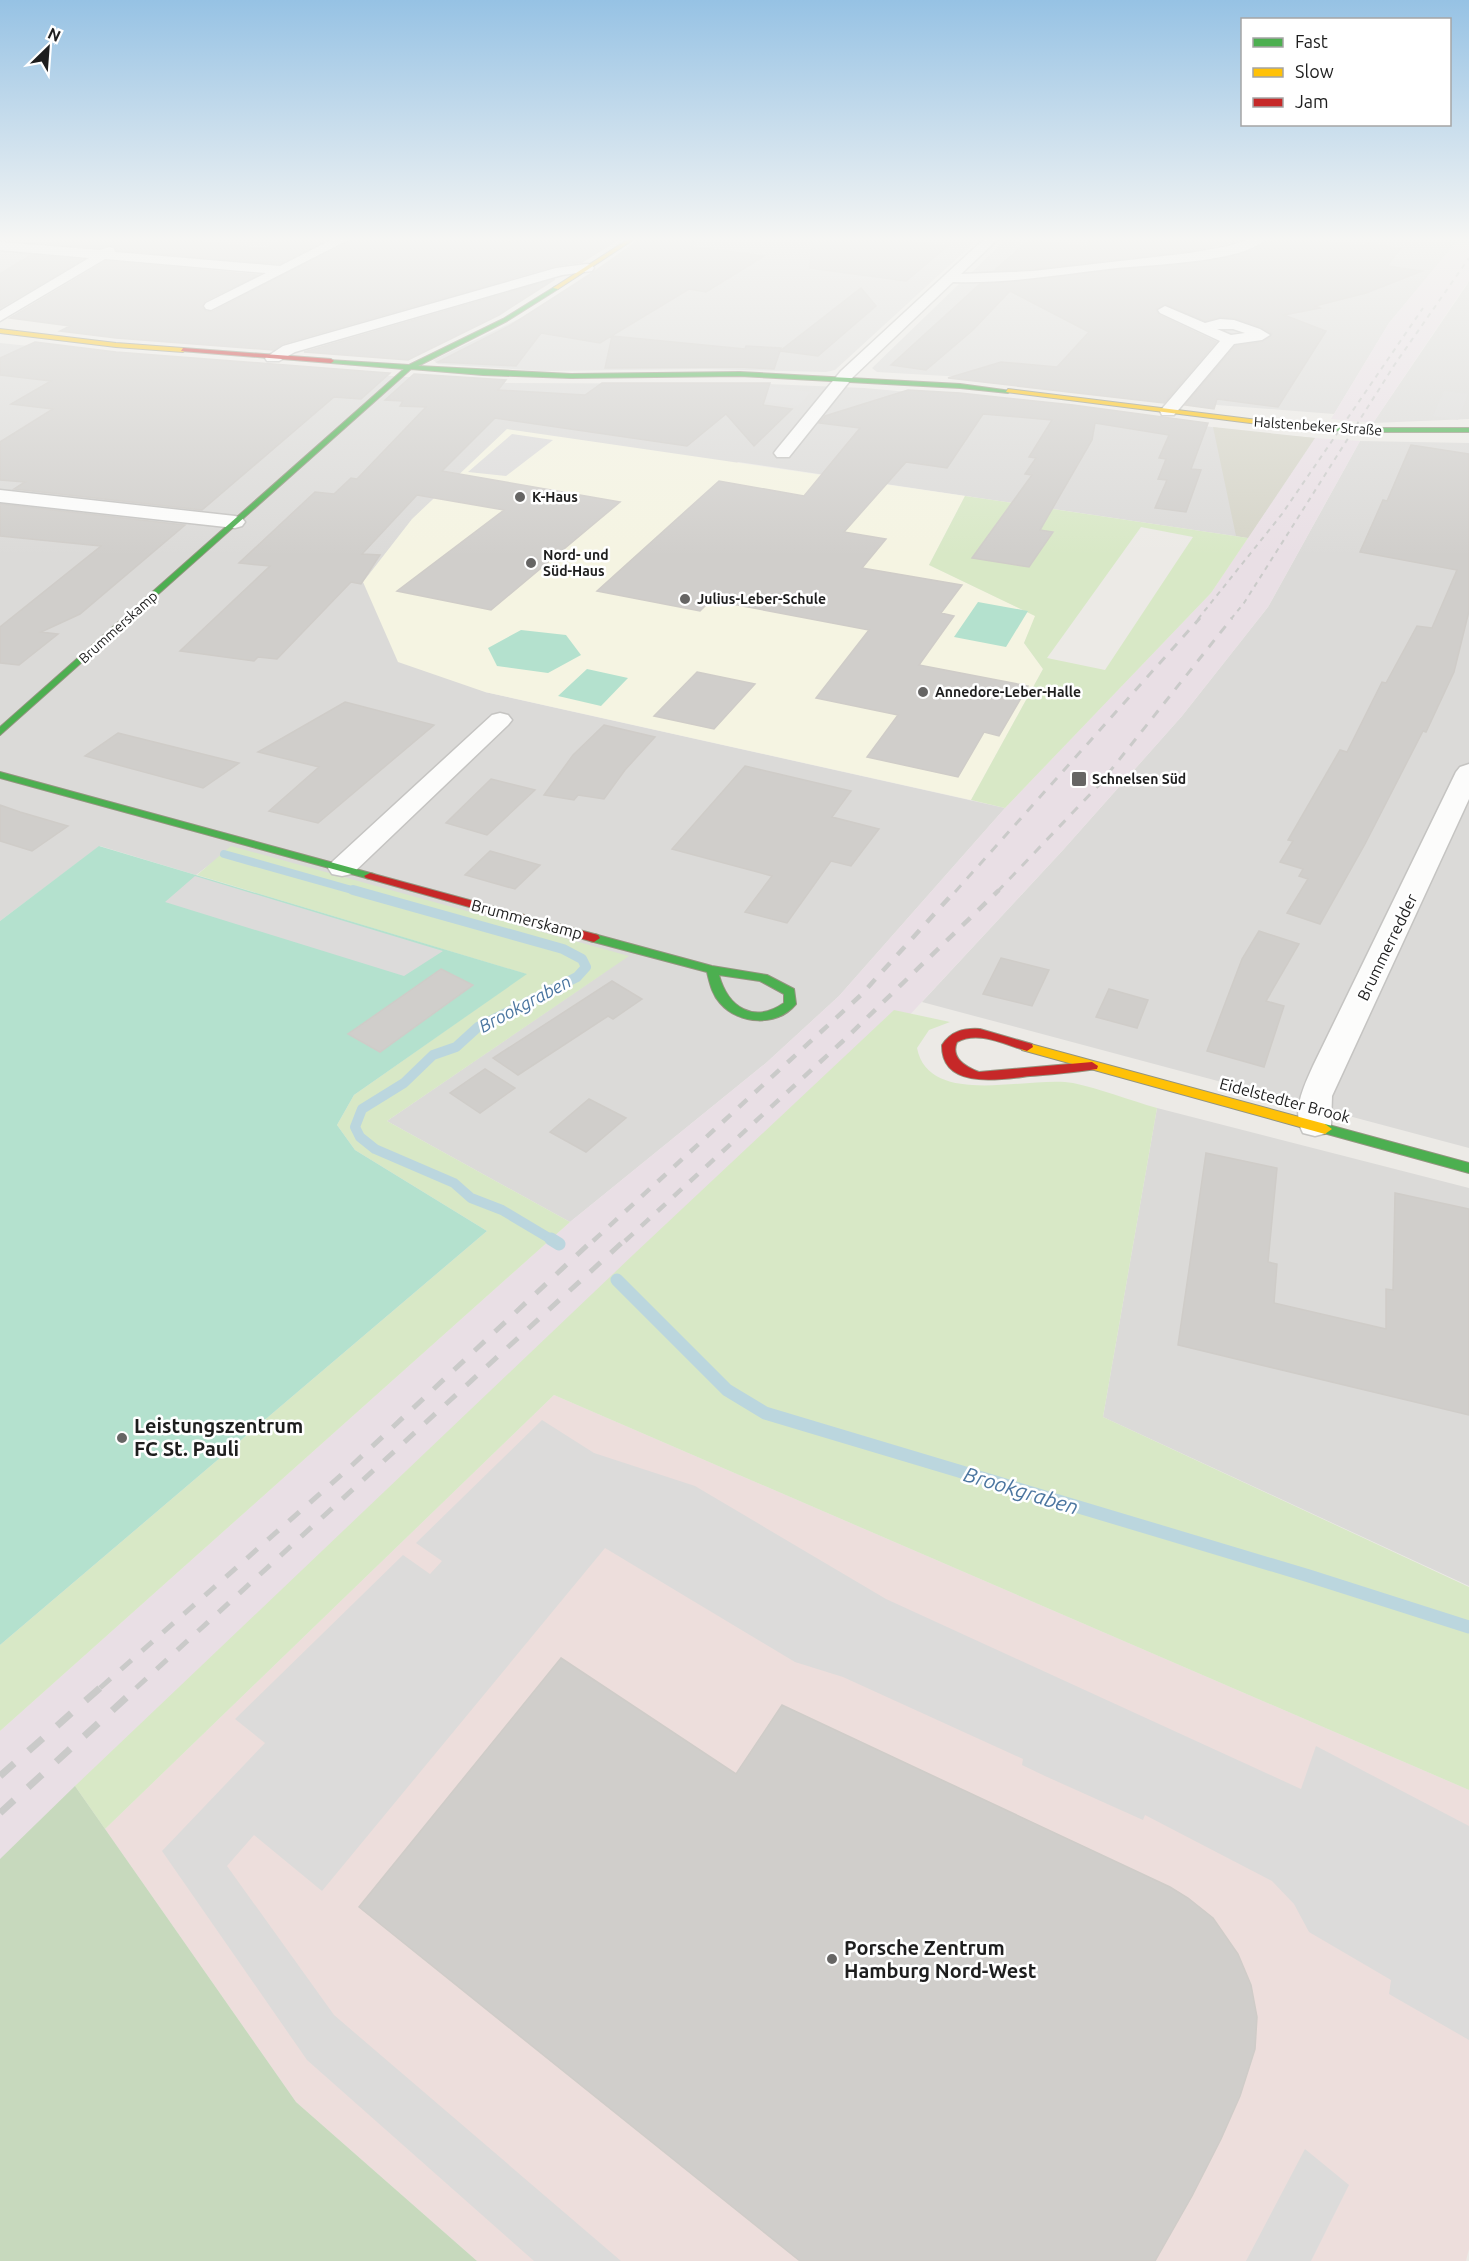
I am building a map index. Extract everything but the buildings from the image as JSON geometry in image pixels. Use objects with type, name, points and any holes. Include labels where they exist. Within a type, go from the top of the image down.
[{"type":"street","name":"Halstenbeker Straße","points":[[123,346],[410,368],[533,375],[730,374],[960,386],[1330,430],[1469,430]]},
{"type":"street","points":[[273,357],[300,346]]},
{"type":"street","name":"Brummerskamp","points":[[0,732],[410,368],[455,346]]},
{"type":"street","points":[[783,453],[843,379],[878,346]]},
{"type":"street","points":[[1168,411],[1224,346]]},
{"type":"street","points":[[0,496],[235,522]]},
{"type":"street","points":[[342,868],[500,720]]},
{"type":"street","name":"Brummerredder","points":[[1315,1125],[1316,1096],[1329,1066],[1469,772]]},
{"type":"street","name":"Brummerskamp","points":[[0,775],[712,970],[739,973],[780,984],[790,992],[790,1004],[782,1014],[769,1018],[753,1017],[736,1011],[718,989],[712,970]]},
{"type":"street","name":"Eidelstedter Brook","points":[[1092,1066],[980,1077],[954,1067],[946,1053],[947,1045],[953,1039],[975,1033],[1469,1168]]},
{"type":"shaded area","points":[[0,346],[25,346],[176,361],[494,383],[768,384],[864,388],[1055,405],[1247,432],[1315,438],[1248,538],[738,462],[485,692],[1005,808],[839,996],[766,1063],[570,1222],[387,1121],[602,974],[213,862],[196,875],[100,846],[0,921]]},
{"type":"shaded area","points":[[463,346],[862,346],[835,370],[826,372],[704,369],[542,371],[438,364],[433,360]]},
{"type":"shaded area","points":[[895,346],[1375,346],[1334,414],[1165,401],[963,377],[877,372],[872,368]]},
{"type":"shaded area","points":[[1375,346],[1425,346],[1373,423],[1331,419]]},
{"type":"shaded area","points":[[1426,346],[1469,346],[1469,419],[1373,423]]},
{"type":"shaded area","points":[[765,386],[811,392],[798,406],[751,400]]},
{"type":"shaded area","points":[[1444,391],[1468,394],[1458,420],[1433,416]]},
{"type":"shaded area","points":[[1213,427],[1315,438],[1248,538],[1236,536]]},
{"type":"shaded area","name":"Julius-Leber-Schule","points":[[507,429],[965,496],[929,565],[1036,616],[1024,643],[1043,669],[971,800],[485,692],[398,662],[363,582],[412,519]]},
{"type":"shaded area","points":[[512,434],[553,440],[506,476],[468,472]]},
{"type":"shaded area","points":[[1315,438],[1360,441],[1268,607],[1182,716],[1063,850],[905,1020],[0,1861],[0,1731],[570,1222],[766,1063],[839,996],[1005,808],[1211,593]]},
{"type":"shaded area","points":[[1360,441],[1469,443],[1469,1148],[922,1002],[1063,850],[1182,716],[1268,607]]},
{"type":"shaded area","points":[[195,876],[443,951],[404,976],[165,902]]},
{"type":"shaded area","points":[[1157,1108],[1469,1188],[1469,1586],[1103,1417]]},
{"type":"shaded area","points":[[554,1395],[1469,1790],[1469,2249],[1466,2261],[477,2261],[296,2102],[105,1829]]},
{"type":"shaded area","points":[[542,1420],[594,1453],[695,1486],[886,1599],[1301,1789],[1316,1746],[1469,1826],[1469,2040],[1389,1994],[1391,1980],[1309,1932],[1294,1904],[1272,1881],[1145,1815],[1143,1820],[1045,1776],[1022,1765],[1023,1759],[843,1677],[795,1662],[605,1548],[322,1891],[254,1835],[227,1866],[334,2015],[621,2261],[534,2261],[307,2060],[162,1851],[265,1743],[235,1719],[403,1555],[430,1574],[442,1561],[416,1543]]},
{"type":"shaded area","points":[[1305,2149],[1349,2185],[1311,2261],[1246,2261]]},
{"type":"green space","points":[[965,496],[1248,538],[1211,593],[1005,808],[971,800],[1043,669],[1024,643],[1035,616],[929,565]],"holes":[[[1141,527],[1193,537],[1105,670],[1047,658]]]},
{"type":"green space","points":[[978,602],[1028,611],[1006,647],[954,637]]},
{"type":"green space","points":[[521,630],[566,635],[581,655],[548,673],[497,666],[488,648]]},
{"type":"green space","points":[[587,669],[628,678],[601,706],[558,696]]},
{"type":"green space","name":"Leistungszentrum FC St. Pauli","points":[[99,846],[527,974],[354,1095],[337,1125],[355,1150],[487,1231],[0,1645],[0,921]]},
{"type":"green space","points":[[231,846],[629,956],[387,1121],[570,1222],[0,1731],[0,1645],[487,1231],[355,1150],[337,1125],[354,1095],[526,974],[197,875]]},
{"type":"green space","points":[[894,1010],[950,1022],[929,1030],[917,1048],[925,1067],[940,1078],[960,1084],[983,1085],[1073,1083],[1157,1108],[1103,1417],[1469,1587],[1469,1790],[554,1395],[105,1829],[75,1786]]},
{"type":"green space","points":[[75,1786],[296,2102],[477,2261],[0,2261],[0,1859]]},
{"type":"waterway","name":"Brookgraben","points":[[224,854],[359,892]]},
{"type":"waterway","name":"Brookgraben","points":[[353,890],[563,949],[582,959],[586,967],[577,977],[478,1027],[456,1047],[433,1055],[404,1083],[362,1109],[355,1127],[360,1137],[375,1149],[454,1183],[471,1198],[502,1210],[554,1241]]},
{"type":"waterway","name":"Brookgraben","points":[[551,1239],[559,1244]]},
{"type":"waterway","name":"Brookgraben","points":[[617,1280],[727,1390],[765,1413],[1309,1576],[1469,1627]]},
{"type":"railway","points":[[1198,619],[1282,514],[1397,346]]},
{"type":"railway","points":[[1231,619],[1244,603],[1408,346]]},
{"type":"railway","points":[[955,892],[1200,618]]},
{"type":"railway","points":[[998,891],[1099,785],[1232,618]]},
{"type":"railway","points":[[593,1241],[861,995],[956,890]]},
{"type":"railway","points":[[625,1241],[843,1041],[998,891]]},
{"type":"railway","points":[[100,1688],[348,1469],[594,1239]]},
{"type":"railway","points":[[136,1688],[626,1239]]},
{"type":"railway","points":[[0,1776],[101,1687]]},
{"type":"railway","points":[[0,1813],[138,1687]]},
{"type":"traffic: fast","points":[[0,732],[409,368],[454,346]]},
{"type":"traffic: fast","points":[[331,361],[483,373],[571,376],[740,374],[960,386],[1008,391]]},
{"type":"traffic: fast","points":[[1290,426],[1352,430],[1469,430]]},
{"type":"traffic: fast","points":[[0,775],[370,876]]},
{"type":"traffic: fast","points":[[594,938],[712,970],[763,978],[790,992],[790,1004],[780,1011],[760,1017],[740,1013],[723,999],[717,989],[712,970]]},
{"type":"traffic: fast","points":[[1325,1129],[1469,1168]]},
{"type":"traffic: slow","points":[[123,346],[183,350]]},
{"type":"traffic: slow","points":[[1008,391],[1290,426]]},
{"type":"traffic: slow","points":[[1027,1047],[1325,1129]]},
{"type":"traffic: jam","points":[[183,350],[331,361]]},
{"type":"traffic: jam","points":[[370,876],[594,938]]},
{"type":"traffic: jam","points":[[1027,1047],[994,1036],[974,1033],[952,1039],[948,1045],[948,1052],[958,1067],[982,1077],[1092,1066]]},
{"type":"place","name":"K-Haus","points":[[520,497]]},
{"type":"place","name":"Nord- und Süd-Haus","points":[[531,563]]},
{"type":"place","name":"Julius-Leber-Schule","points":[[685,599]]},
{"type":"place","name":"Annedore-Leber-Halle","points":[[923,692]]},
{"type":"place","name":"Schnelsen Süd","points":[[1079,779]]},
{"type":"place","name":"Leistungszentrum FC St. Pauli","points":[[122,1438]]},
{"type":"place","name":"Porsche Zentrum Hamburg Nord-West","points":[[832,1959]]}]
